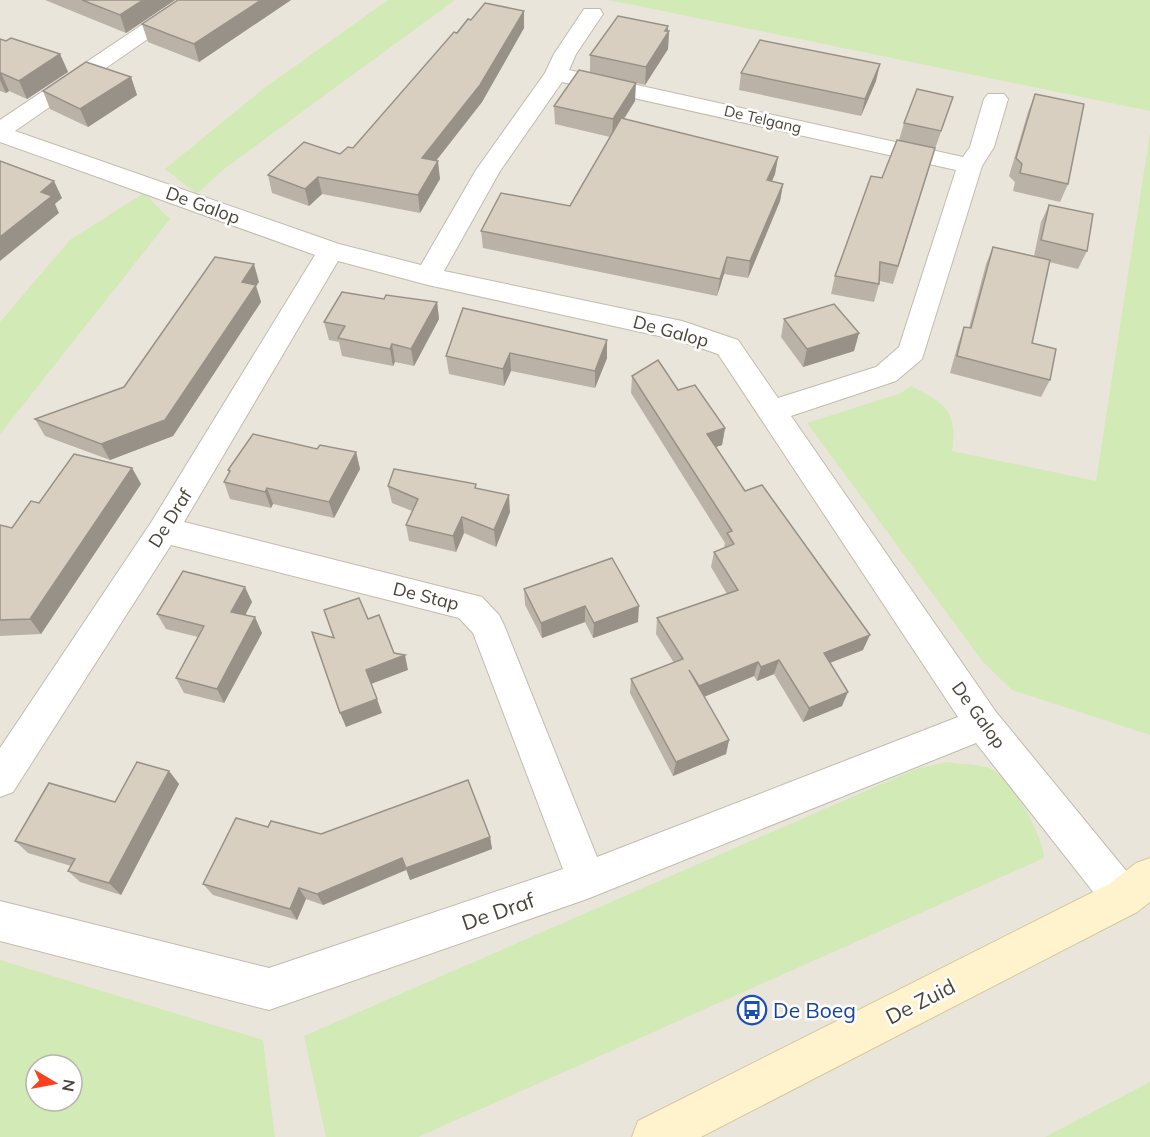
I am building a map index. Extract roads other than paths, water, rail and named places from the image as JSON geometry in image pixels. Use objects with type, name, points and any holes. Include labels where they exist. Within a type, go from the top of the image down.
[{"type":"street","points":[[0,132],[193,0]]},
{"type":"street","points":[[428,276],[488,170],[556,74],[565,54],[592,14]]},
{"type":"street","name":"De Telgang","points":[[556,74],[970,166]]},
{"type":"street","points":[[773,411],[886,374],[912,352],[970,166],[982,147],[996,99]]},
{"type":"street","name":"De Galop","points":[[0,132],[331,251],[428,276],[682,332],[728,347],[983,724],[1141,888]]},
{"type":"street","name":"De Draf","points":[[0,780],[163,530],[331,251]]},
{"type":"street","name":"De Stap","points":[[163,530],[470,607],[487,625],[587,880]]},
{"type":"street","name":"De Draf","points":[[0,921],[269,989],[587,880],[983,724]]},
{"type":"street","name":"De Zuid","points":[[654,1137],[1141,888]]},
{"type":"place","name":"De Boeg","points":[[752,1010]]}]
